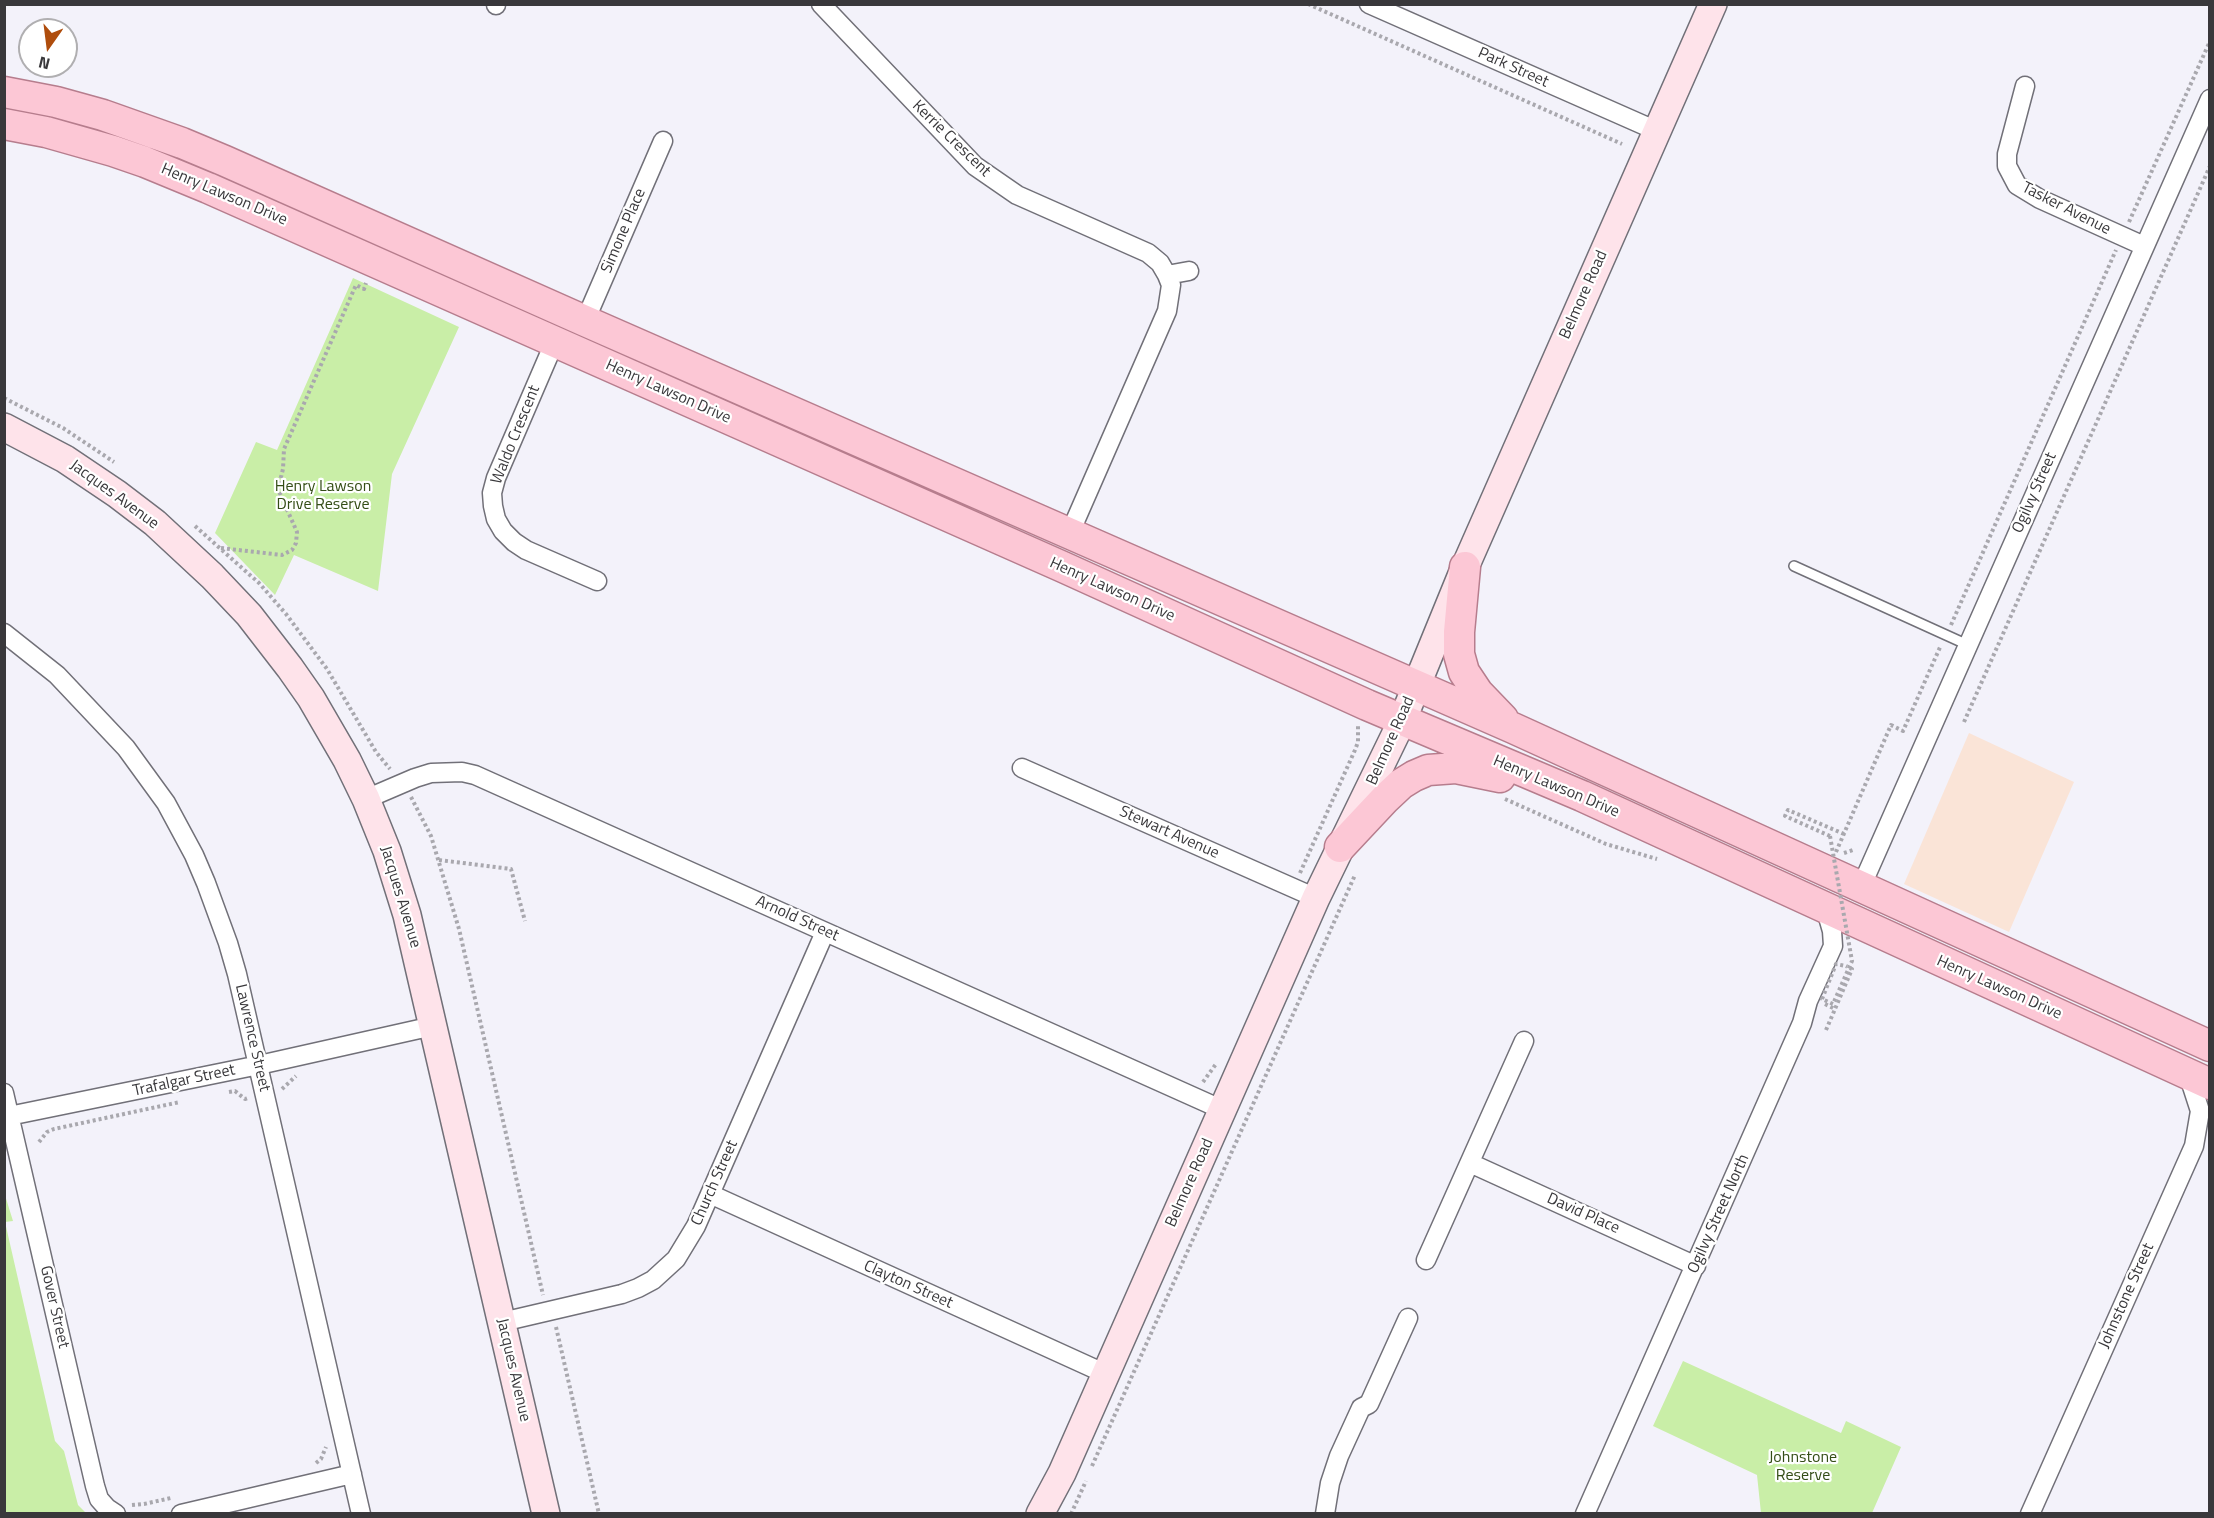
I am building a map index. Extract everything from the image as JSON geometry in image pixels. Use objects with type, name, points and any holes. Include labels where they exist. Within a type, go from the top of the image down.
[{"type":"main road","name":"Belmore Road","points":[[1047,1514],[1062,1473],[1316,898],[1402,721],[1465,567],[1713,4]]},
{"type":"main road","name":"Henry Lawson Drive","points":[[4,92],[56,102],[103,115],[182,143],[1069,535],[1513,728],[2210,1046]]},
{"type":"main road","name":"Henry Lawson Drive","points":[[4,124],[79,141],[145,162],[555,341],[1402,721],[1581,796],[2199,1079]]},
{"type":"main road","name":"Jacques Avenue","points":[[4,427],[65,459],[117,494],[172,538],[229,593],[270,641],[311,698],[347,760],[387,851],[407,915],[546,1514]]},
{"type":"main road","points":[[1465,567],[1459,633],[1459,654],[1464,672],[1488,705],[1513,728]]},
{"type":"main road","points":[[1340,847],[1401,784],[1428,770],[1456,768],[1581,796]]},
{"type":"main road","name":"Belmore Road","points":[[1040,1514],[1062,1473]]},
{"type":"street","name":"Kerrie Crescent","points":[[821,4],[975,166],[996,182],[1027,200],[1148,253],[1160,263],[1167,274]]},
{"type":"street","name":"Park Street","points":[[1369,4],[1657,131]]},
{"type":"street","name":"Tasker Avenue","points":[[2025,86],[2007,154],[2007,166],[2017,185],[2040,199],[2144,246]]},
{"type":"street","name":"Ogilvy Street","points":[[1861,887],[2210,99]]},
{"type":"street","name":"Simone Place","points":[[585,321],[663,141]]},
{"type":"street","points":[[1069,535],[1167,311],[1171,285],[1167,274],[1189,271]]},
{"type":"street","name":"Waldo Crescent","points":[[555,341],[498,470],[492,493],[493,506],[496,519],[503,531],[526,550],[597,581]]},
{"type":"street","name":"Lawrence Street","points":[[4,633],[57,675],[126,748],[166,803],[194,855],[218,914],[237,974],[259,1065],[257,1096],[361,1514]]},
{"type":"street","name":"Stewart Avenue","points":[[1022,768],[1316,898]]},
{"type":"street","name":"Arnold Street","points":[[366,800],[431,772],[446,771],[475,775],[1223,1110]]},
{"type":"street","name":"Ogilvy Street North","points":[[1585,1514],[1696,1266],[1802,1023],[1808,1001],[1833,946],[1833,931],[1826,910]]},
{"type":"street","name":"Church Street","points":[[502,1322],[622,1294],[653,1280],[676,1259],[686,1244],[710,1194],[825,932]]},
{"type":"street","name":"Trafalgar Street","points":[[7,1117],[433,1026]]},
{"type":"street","points":[[1426,1260],[1524,1041]]},
{"type":"street","name":"Johnstone Street","points":[[2030,1514],[2194,1146],[2200,1111],[2199,1079]]},
{"type":"street","name":"Gover Street","points":[[4,1093],[7,1117],[95,1486],[99,1498],[107,1508],[120,1508]]},
{"type":"street","name":"David Place","points":[[1470,1163],[1696,1266]]},
{"type":"street","name":"Clayton Street","points":[[710,1194],[1106,1374]]},
{"type":"street","points":[[1324,1514],[1330,1483],[1339,1456],[1361,1408],[1369,1404],[1408,1318]]},
{"type":"street","points":[[179,1505],[352,1474]]},
{"type":"lane","points":[[1794,566],[1968,645]]},
{"type":"path","points":[[1308,4],[1622,144]]},
{"type":"path","points":[[1834,855],[1892,725],[1904,731],[2210,41]]},
{"type":"path","points":[[1964,722],[2210,166]]},
{"type":"path","points":[[220,548],[282,555],[292,550],[296,543],[297,532],[278,489],[283,469],[284,449],[356,285],[364,289],[366,282]]},
{"type":"path","points":[[1495,794],[1606,844],[1665,862]]},
{"type":"path","points":[[1844,834],[1788,810],[1785,816],[1830,836],[1852,960],[1833,1004],[1822,999],[1836,963],[1846,966]]},
{"type":"path","points":[[439,860],[512,869],[525,921]]},
{"type":"path","points":[[1071,1514],[1357,870]]},
{"type":"path","points":[[1826,1030],[1835,1009]]},
{"type":"path","points":[[222,1093],[235,1091],[245,1099],[285,1087],[301,1074]]},
{"type":"path","points":[[251,1109],[257,1096]]},
{"type":"path","points":[[39,1142],[42,1137],[54,1129],[188,1100]]},
{"type":"path","points":[[311,1464],[321,1459],[326,1444]]},
{"type":"path","points":[[120,1508],[130,1504],[179,1505]]},
{"type":"shaded area","points":[[1969,733],[2074,782],[2009,932],[1904,884]]},
{"type":"green space","name":"Henry Lawson Drive Reserve","points":[[353,278],[459,327],[392,474],[378,591],[294,555],[275,595],[215,533],[256,442],[277,450]]},
{"type":"green space","points":[[4,1192],[13,1221],[5,1222],[55,1441],[64,1451],[78,1505],[86,1513],[5,1513]]},
{"type":"green space","name":"Johnstone Reserve","points":[[1683,1361],[1841,1433],[1846,1421],[1901,1447],[1872,1513],[1761,1513],[1757,1475],[1653,1426]]}]
